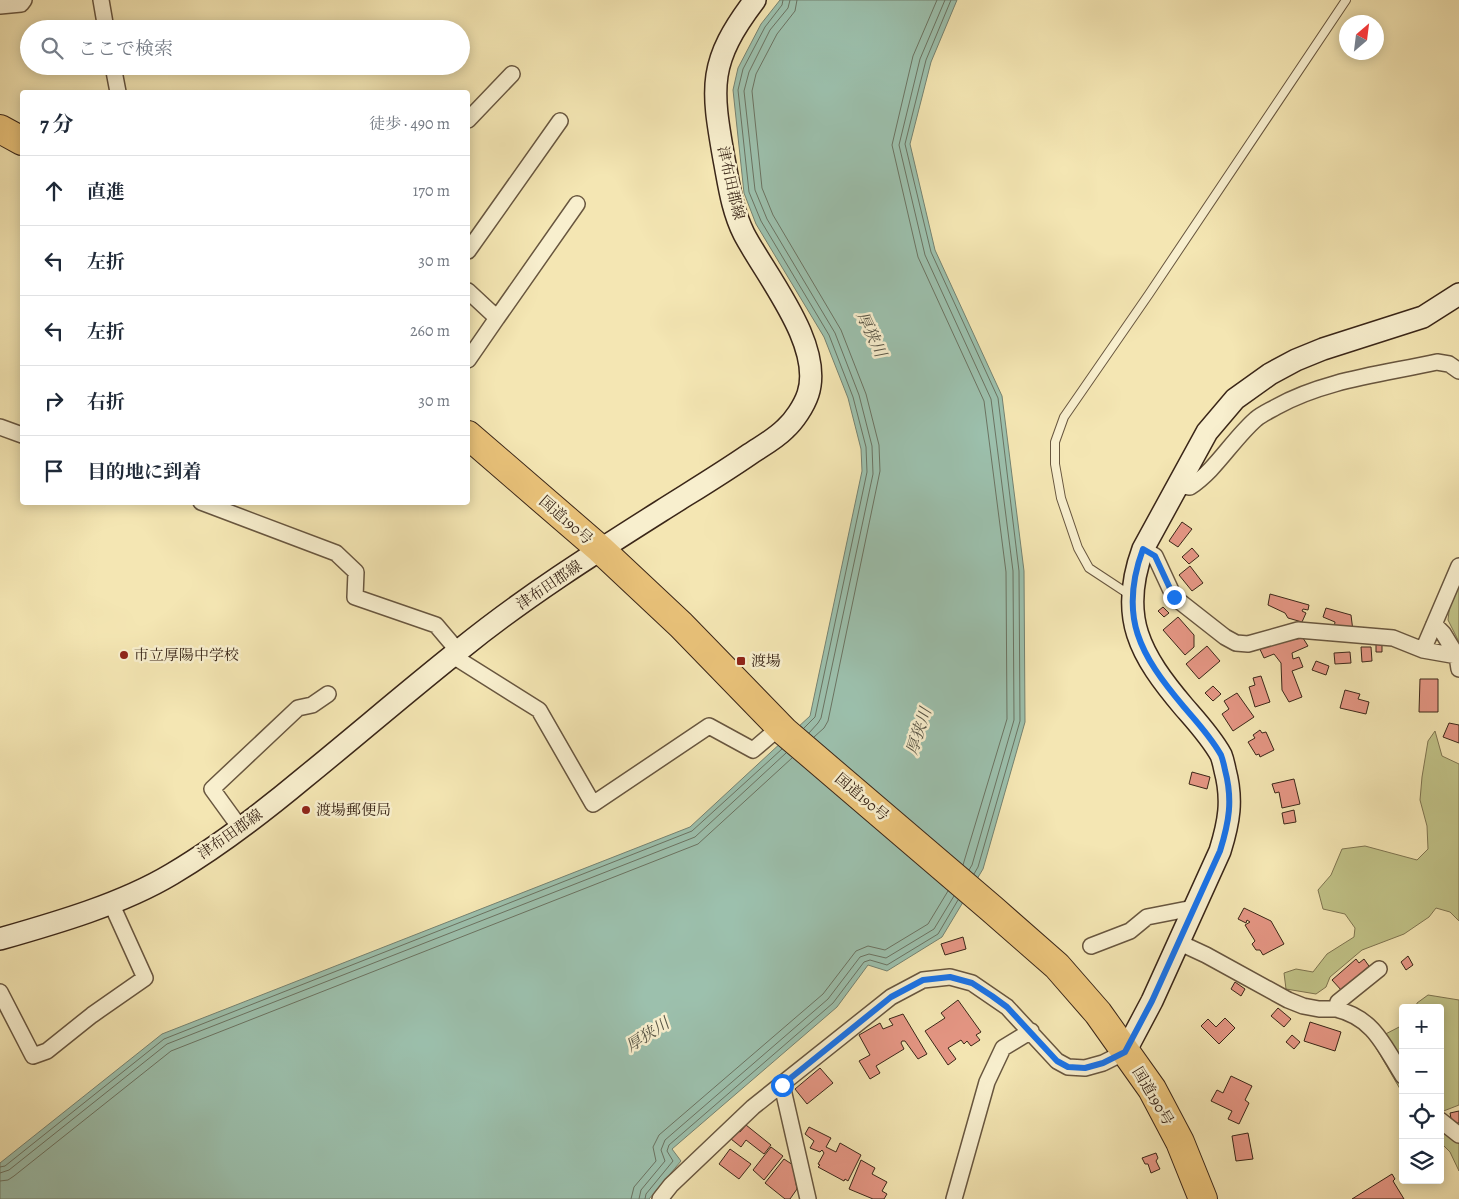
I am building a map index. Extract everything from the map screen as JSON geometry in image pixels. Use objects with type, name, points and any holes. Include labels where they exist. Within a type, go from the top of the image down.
[{"type":"highway","points":[[0,129],[20,140]]},
{"type":"highway","name":"国道190号","points":[[470,437],[600,550],[681,624],[782,729],[992,908],[1057,966],[1098,1014],[1156,1097],[1180,1142],[1204,1199]]},
{"type":"main road","name":"津布田郡線","points":[[0,939],[111,903],[170,876],[241,829],[499,619],[600,550],[770,441],[786,428],[808,395],[812,373],[809,355],[796,324],[745,237],[737,219],[731,200],[717,120],[715,94],[719,64],[725,46],[737,24],[755,0]]},
{"type":"main road","points":[[1125,1052],[1152,1001],[1220,851],[1228,826],[1230,804],[1228,782],[1221,756],[1208,736],[1167,687],[1140,643],[1132,615],[1132,596],[1138,562],[1143,549],[1207,432],[1235,400],[1270,374],[1296,360],[1323,349],[1423,317],[1459,294]]},
{"type":"street","points":[[0,6],[21,4],[24,0]]},
{"type":"street","points":[[101,0],[104,20]]},
{"type":"street","points":[[470,118],[512,74]]},
{"type":"street","points":[[115,75],[118,90]]},
{"type":"street","points":[[470,248],[560,121]]},
{"type":"street","points":[[470,357],[577,204]]},
{"type":"street","points":[[470,293],[497,318]]},
{"type":"street","points":[[1178,484],[1190,487],[1202,479],[1232,443],[1257,418],[1289,400],[1330,385],[1437,362],[1449,364],[1459,371]]},
{"type":"street","points":[[0,427],[20,434]]},
{"type":"street","points":[[209,505],[336,553],[356,572],[355,597],[436,625],[455,653],[539,710],[593,804],[709,726],[753,750],[782,729]]},
{"type":"street","points":[[1143,549],[1155,556],[1174,597],[1225,637],[1236,643],[1248,644],[1298,630],[1393,638],[1458,663]]},
{"type":"street","points":[[1423,650],[1459,566]]},
{"type":"street","points":[[1434,624],[1443,633],[1458,663]]},
{"type":"street","points":[[241,829],[212,789],[298,708],[312,705],[328,694]]},
{"type":"street","points":[[0,992],[34,1056],[47,1051],[92,1015],[145,978],[111,903]]},
{"type":"street","points":[[1091,946],[1130,931],[1147,917],[1193,908]]},
{"type":"street","points":[[1178,942],[1206,955],[1288,1000],[1303,1006],[1318,1009],[1336,1009],[1357,1016],[1368,1024],[1388,1049],[1399,1069]]},
{"type":"street","points":[[1336,1009],[1338,1002],[1379,969]]},
{"type":"street","points":[[660,1199],[671,1185],[752,1107],[891,997],[923,980],[950,977],[972,983],[1007,1007],[1057,1061],[1068,1067],[1085,1068],[1103,1063],[1125,1052]]},
{"type":"street","points":[[954,1199],[987,1082],[1003,1048],[1031,1032]]},
{"type":"street","points":[[782,1085],[806,1196]]},
{"type":"street","points":[[1444,1123],[1459,1135]]},
{"type":"lane","points":[[1132,596],[1089,568],[1078,548],[1061,498],[1054,464],[1055,442],[1064,417],[1149,294],[1346,0]]},
{"type":"green space","points":[[1459,586],[1459,642],[1448,620],[1450,603]]},
{"type":"green space","points":[[1435,731],[1442,756],[1459,764],[1459,921],[1450,912],[1436,908],[1429,917],[1404,934],[1362,950],[1330,977],[1326,987],[1316,994],[1286,989],[1284,973],[1296,969],[1313,972],[1327,954],[1354,937],[1355,928],[1345,914],[1323,909],[1318,890],[1331,875],[1342,849],[1365,846],[1417,860],[1428,849],[1427,826],[1420,800],[1428,741]]},
{"type":"green space","points":[[1428,995],[1459,1000],[1459,1105],[1444,1111],[1444,1004],[1417,1003]]},
{"type":"green space","points":[[1399,1027],[1399,1087],[1372,1041]]},
{"type":"green space","points":[[1444,1131],[1459,1143],[1459,1171],[1450,1152],[1444,1146]]},
{"type":"water","name":"厚狭川","points":[[780,0],[957,0],[931,62],[910,144],[935,250],[1002,396],[1024,571],[1025,722],[983,869],[942,937],[887,971],[868,965],[837,1007],[672,1149],[681,1161],[649,1199],[0,1199],[0,1163],[162,1034],[690,827],[810,716],[862,471],[861,449],[848,398],[824,337],[756,224],[744,193],[733,90],[738,68],[761,24]]},
{"type":"building","points":[[1182,522],[1192,529],[1178,547],[1169,541]]},
{"type":"building","points":[[1192,548],[1199,556],[1189,564],[1182,557]]},
{"type":"building","points":[[1190,566],[1203,583],[1192,591],[1179,575]]},
{"type":"building","points":[[1270,594],[1309,605],[1308,610],[1303,609],[1302,611],[1306,613],[1302,622],[1288,618],[1285,613],[1268,605]]},
{"type":"building","points":[[1163,607],[1169,613],[1164,617],[1158,611]]},
{"type":"building","points":[[1326,608],[1351,615],[1353,631],[1334,628],[1335,622],[1323,617]]},
{"type":"building","points":[[1178,617],[1194,635],[1194,647],[1185,655],[1163,630]]},
{"type":"building","points":[[1303,638],[1308,646],[1292,653],[1293,659],[1299,657],[1303,667],[1292,671],[1302,697],[1289,702],[1282,690],[1281,663],[1274,654],[1264,658],[1258,645]]},
{"type":"building","points":[[1376,641],[1382,641],[1382,652],[1376,652]]},
{"type":"building","points":[[1207,646],[1220,661],[1199,679],[1186,664]]},
{"type":"building","points":[[1361,647],[1371,647],[1372,661],[1362,662]]},
{"type":"building","points":[[1350,652],[1351,663],[1335,664],[1334,653]]},
{"type":"building","points":[[1316,661],[1329,666],[1326,675],[1312,670]]},
{"type":"building","points":[[1261,676],[1270,702],[1255,707],[1249,687],[1255,685],[1253,678]]},
{"type":"building","points":[[1420,679],[1438,679],[1438,712],[1419,712]]},
{"type":"building","points":[[1213,686],[1221,694],[1213,701],[1205,693]]},
{"type":"building","points":[[1345,690],[1360,694],[1358,699],[1369,702],[1366,714],[1340,708]]},
{"type":"building","points":[[1237,693],[1254,717],[1233,731],[1222,714],[1229,709],[1224,701]]},
{"type":"building","points":[[1449,723],[1459,725],[1459,743],[1443,737]]},
{"type":"building","points":[[1260,730],[1262,733],[1266,732],[1274,750],[1260,757],[1259,754],[1256,755],[1248,742],[1255,738],[1253,735]]},
{"type":"building","points":[[1192,772],[1210,777],[1207,789],[1189,784]]},
{"type":"building","points":[[1294,779],[1300,804],[1282,808],[1279,792],[1275,793],[1272,784]]},
{"type":"building","points":[[1294,810],[1296,822],[1284,824],[1282,813]]},
{"type":"building","points":[[1244,908],[1271,921],[1284,944],[1263,955],[1260,950],[1256,950],[1252,944],[1255,941],[1245,925],[1250,922],[1247,920],[1246,923],[1238,919]]},
{"type":"building","points":[[963,937],[966,949],[945,955],[941,944]]},
{"type":"building","points":[[1408,956],[1413,965],[1406,970],[1401,962]]},
{"type":"building","points":[[1356,959],[1359,963],[1364,959],[1369,966],[1342,991],[1332,980]]},
{"type":"building","points":[[1235,982],[1245,989],[1241,996],[1231,989]]},
{"type":"building","points":[[958,1000],[981,1032],[976,1035],[980,1040],[971,1046],[967,1041],[964,1044],[961,1040],[948,1048],[956,1059],[948,1065],[925,1031],[945,1018],[941,1013]]},
{"type":"building","points":[[1278,1008],[1291,1019],[1284,1027],[1271,1016]]},
{"type":"building","points":[[903,1014],[927,1054],[918,1059],[905,1041],[902,1041],[904,1049],[876,1066],[880,1073],[870,1079],[859,1061],[870,1055],[859,1035],[880,1023],[883,1029],[893,1025],[889,1019]]},
{"type":"building","points":[[1225,1018],[1235,1028],[1219,1044],[1201,1026],[1208,1019],[1216,1027]]},
{"type":"building","points":[[1310,1022],[1341,1032],[1335,1051],[1304,1041]]},
{"type":"building","points":[[1292,1035],[1300,1042],[1294,1049],[1286,1042]]},
{"type":"building","points":[[820,1068],[833,1083],[807,1104],[795,1089]]},
{"type":"building","points":[[1231,1076],[1252,1086],[1245,1100],[1249,1103],[1239,1124],[1228,1119],[1232,1111],[1211,1101],[1217,1090],[1223,1093]]},
{"type":"building","points":[[1459,1111],[1459,1123],[1452,1124],[1450,1113]]},
{"type":"building","points":[[746,1125],[771,1145],[764,1154],[746,1140],[741,1147],[731,1139],[737,1130],[740,1132]]},
{"type":"building","points":[[809,1127],[831,1138],[826,1147],[836,1152],[840,1143],[861,1155],[848,1181],[845,1179],[844,1181],[818,1167],[824,1153],[822,1150],[820,1152],[810,1148],[814,1141],[805,1134]]},
{"type":"building","points":[[1248,1133],[1253,1159],[1236,1161],[1232,1136]]},
{"type":"building","points":[[771,1147],[783,1156],[764,1180],[753,1170]]},
{"type":"building","points":[[730,1149],[751,1164],[739,1179],[719,1164]]},
{"type":"building","points":[[1156,1153],[1158,1158],[1156,1161],[1160,1169],[1151,1173],[1148,1164],[1145,1164],[1142,1158]]},
{"type":"building","points":[[784,1159],[793,1165],[797,1189],[790,1199],[785,1199],[765,1183]]},
{"type":"building","points":[[861,1160],[875,1168],[872,1174],[887,1182],[882,1191],[887,1194],[884,1199],[873,1199],[849,1189]]},
{"type":"building","points":[[1392,1174],[1395,1179],[1393,1181],[1404,1199],[1352,1199]]},
{"type":"place","name":"市立厚陽中学校","points":[[124,655]]},
{"type":"place","name":"渡場","points":[[741,661]]},
{"type":"place","name":"渡場郵便局","points":[[306,810]]},
{"type":"route","points":[[782,1085],[891,997],[923,980],[950,977],[972,983],[1007,1007],[1057,1061],[1068,1067],[1085,1068],[1103,1063],[1125,1052],[1152,1001],[1220,851],[1228,826],[1230,804],[1228,782],[1221,756],[1208,736],[1167,687],[1140,643],[1132,615],[1132,596],[1138,562],[1143,549],[1155,556],[1174,597]]}]
